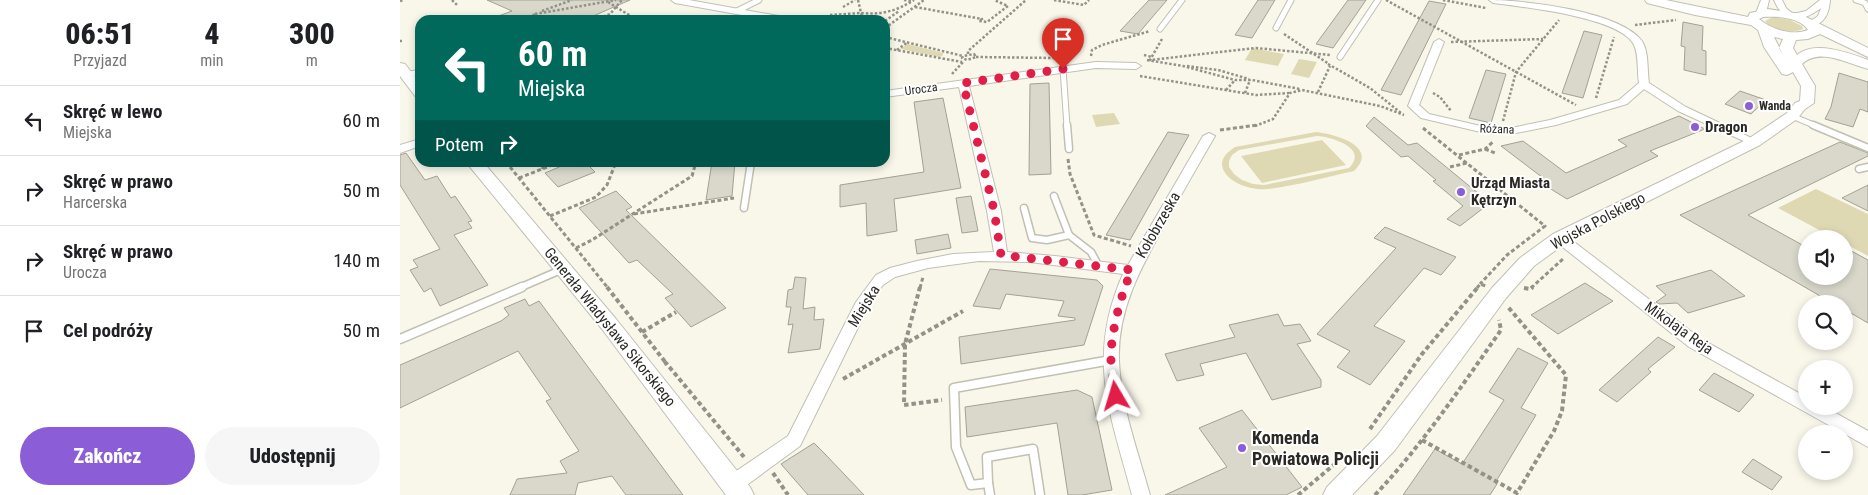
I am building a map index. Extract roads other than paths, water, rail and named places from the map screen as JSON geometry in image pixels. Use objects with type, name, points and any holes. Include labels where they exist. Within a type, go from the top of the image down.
[{"type":"street","points":[[675,0],[758,15]]},
{"type":"street","points":[[1493,0],[1587,16],[1626,31],[1638,43],[1644,84],[1682,109],[1754,142]]},
{"type":"street","points":[[1651,0],[1682,13],[1759,20],[1842,39],[1868,53]]},
{"type":"street","points":[[1765,0],[1759,20],[1776,56],[1797,86],[1796,111]]},
{"type":"street","points":[[1778,0],[1782,9],[1792,16],[1806,31],[1835,44],[1868,64]]},
{"type":"street","points":[[1759,20],[1809,13],[1826,0]]},
{"type":"street","points":[[1796,111],[1807,103],[1808,86],[1786,48],[1788,41],[1806,31],[1820,20],[1824,15],[1826,0]]},
{"type":"street","name":"Różana","points":[[1439,42],[1413,106],[1425,116],[1485,130],[1511,131],[1560,121],[1622,102],[1644,84]]},
{"type":"street","points":[[1796,63],[1805,55],[1820,53],[1868,64]]},
{"type":"street","name":"Urocza","points":[[890,93],[1096,65],[1136,66]]},
{"type":"street","points":[[409,71],[415,83]]},
{"type":"street","points":[[963,83],[994,210],[1001,255]]},
{"type":"street","name":"Wojska Polskiego","points":[[1336,495],[1386,443],[1512,278],[1527,262],[1557,240],[1754,142],[1796,111]]},
{"type":"street","name":"Kołobrzeska","points":[[1141,495],[1116,396],[1111,360],[1116,325],[1124,287],[1132,270],[1209,136]]},
{"type":"street","points":[[400,149],[415,144]]},
{"type":"street","name":"Generała Władysława Sikorskiego","points":[[481,167],[615,331],[737,490]]},
{"type":"street","name":"Mikołaja Reja","points":[[1557,240],[1696,343],[1798,401]]},
{"type":"street","name":"Miejska","points":[[737,490],[754,469],[794,441],[863,302],[872,288],[884,276],[906,267],[948,259],[1001,255],[1132,270]]},
{"type":"street","name":"Mikołaja Reja","points":[[1823,415],[1868,440]]},
{"type":"lane","points":[[737,11],[759,0]]},
{"type":"lane","points":[[1160,29],[1182,0]]},
{"type":"lane","points":[[1276,28],[1291,0]]},
{"type":"lane","points":[[1340,57],[1378,0]]},
{"type":"lane","points":[[1856,0],[1866,3],[1868,9]]},
{"type":"lane","points":[[1063,69],[1069,150]]},
{"type":"lane","points":[[1796,111],[1868,148]]},
{"type":"lane","points":[[744,208],[750,167]]},
{"type":"lane","points":[[1860,169],[1868,167]]},
{"type":"lane","points":[[1054,196],[1069,235],[1091,252],[1098,265]]},
{"type":"lane","points":[[1024,208],[1032,238],[1047,240],[1069,235]]},
{"type":"lane","points":[[400,339],[563,269]]},
{"type":"lane","points":[[988,483],[971,485],[956,447],[954,388],[1111,360]]},
{"type":"lane","points":[[990,495],[987,457],[1033,449],[1040,495]]},
{"type":"place","name":"Wanda","points":[[1749,106]]},
{"type":"place","name":"Dragon","points":[[1695,127]]},
{"type":"place","name":"Urząd Miasta Kętrzyn","points":[[1461,192]]},
{"type":"place","name":"Komenda Powiatowa Policji","points":[[1242,448]]}]
